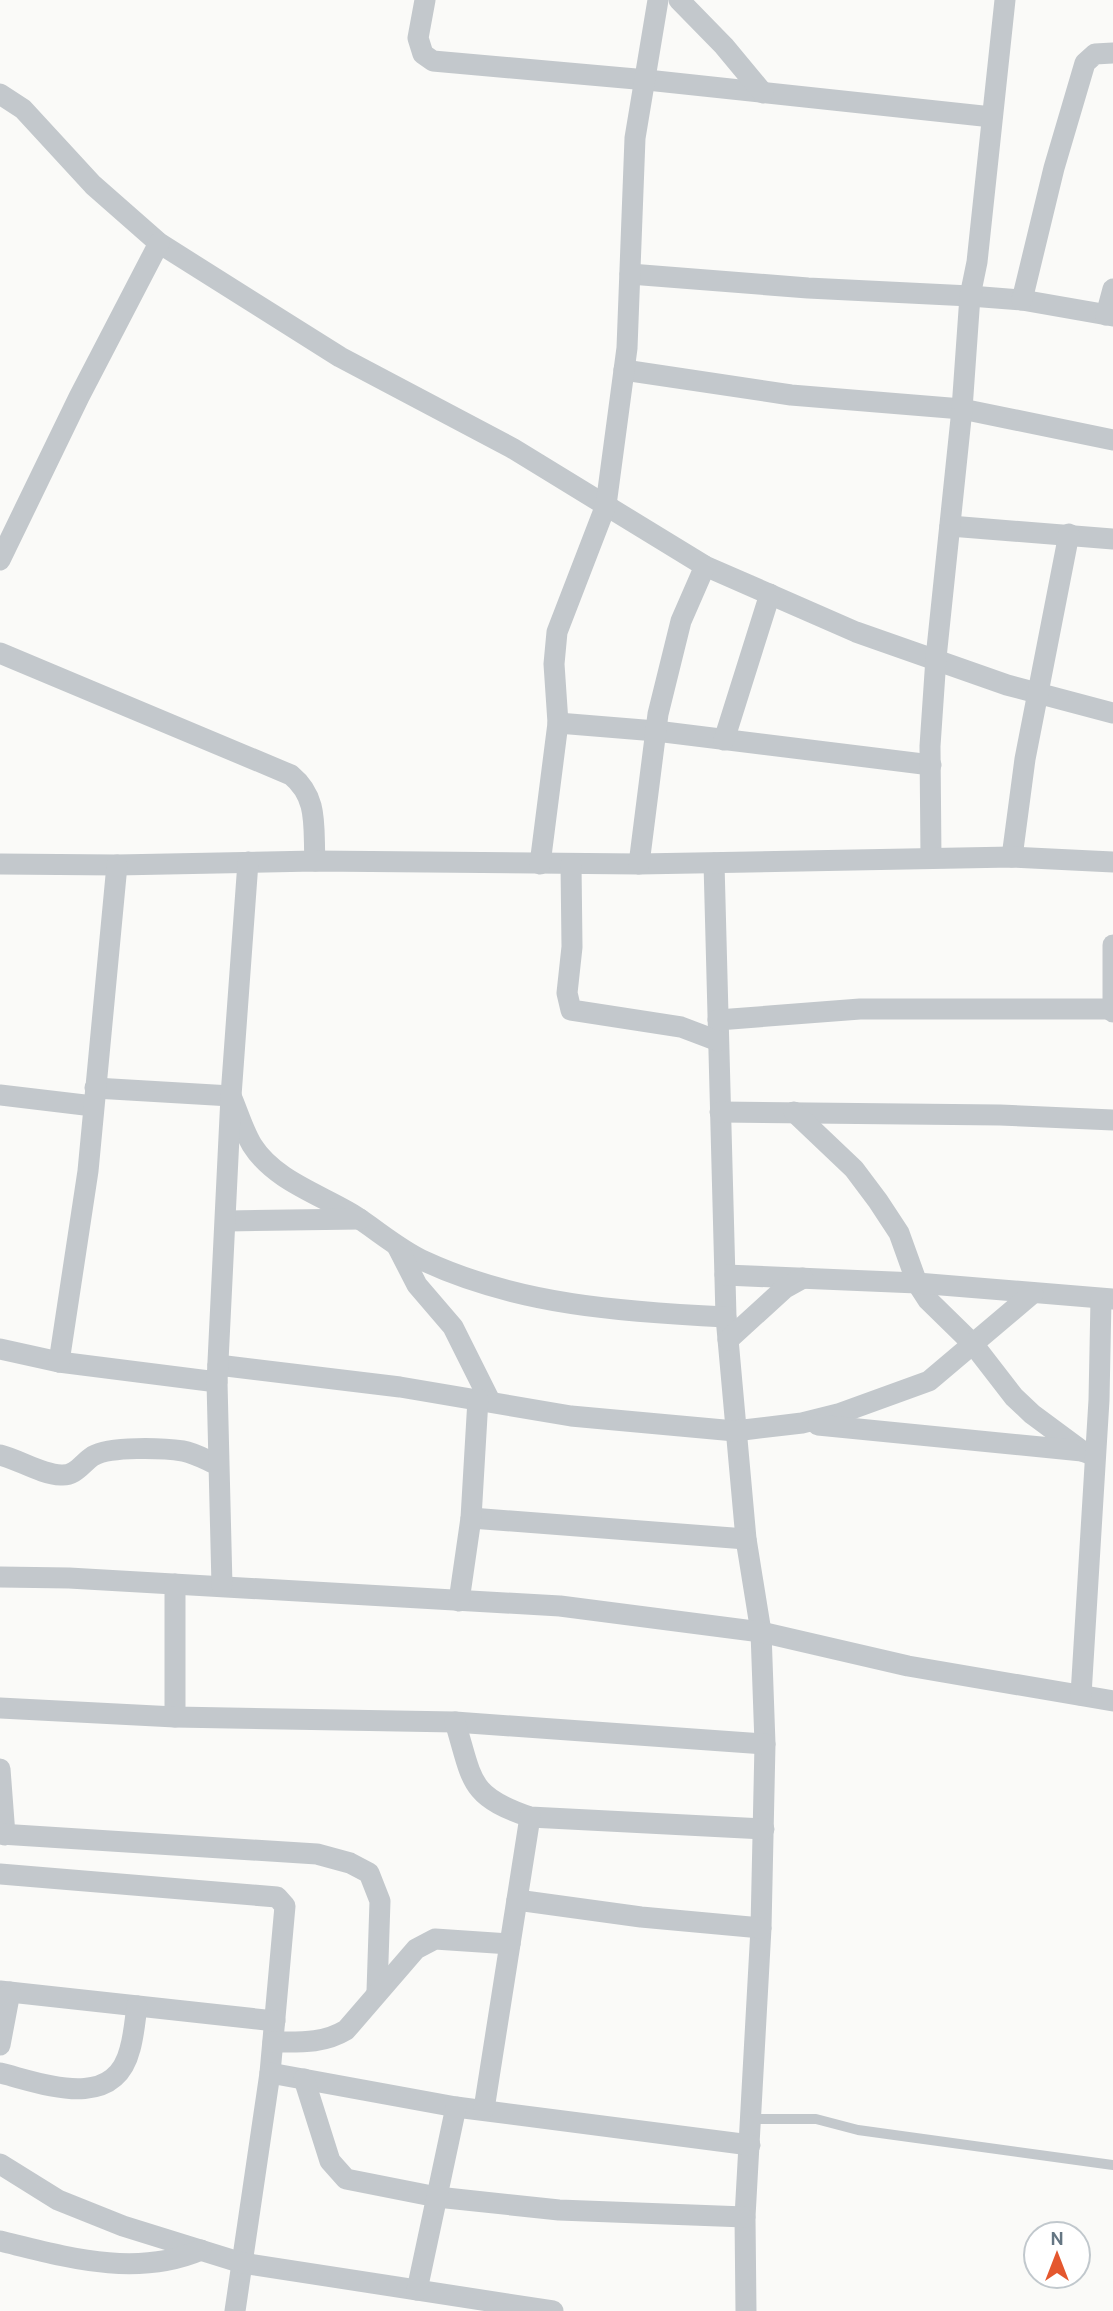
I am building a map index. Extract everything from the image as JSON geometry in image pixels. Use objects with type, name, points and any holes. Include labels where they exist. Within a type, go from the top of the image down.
[{"type":"street","points":[[425,0],[418,38],[422,54],[433,61],[647,80],[992,117]]},
{"type":"street","points":[[540,864],[558,723],[559,705],[554,664],[557,632],[606,505],[624,370],[635,138],[647,80],[658,0]]},
{"type":"street","points":[[679,0],[724,46],[763,93]]},
{"type":"street","points":[[932,858],[931,765],[936,658],[962,409],[970,296],[977,262],[1005,0]]},
{"type":"street","points":[[1021,300],[1054,168],[1085,63],[1096,54],[1113,53]]},
{"type":"street","points":[[0,94],[23,109],[93,185],[159,243],[340,357],[512,448],[705,566],[856,632],[1039,694],[1113,713]]},
{"type":"street","points":[[0,560],[79,397],[159,243]]},
{"type":"street","points":[[629,274],[808,288],[1021,300],[1109,316],[1113,289]]},
{"type":"street","points":[[624,370],[792,395],[962,409],[1113,440]]},
{"type":"street","points":[[950,527],[1113,539]]},
{"type":"street","points":[[1012,857],[1025,758],[1069,534]]},
{"type":"street","points":[[639,864],[656,731],[681,621],[705,566]]},
{"type":"street","points":[[724,740],[769,594]]},
{"type":"street","points":[[0,653],[291,775],[306,787],[311,802],[315,861]]},
{"type":"street","points":[[558,723],[656,731],[931,765]]},
{"type":"street","points":[[0,854],[10,864],[117,865],[315,861],[639,864],[1012,857],[1113,862]]},
{"type":"street","points":[[222,1587],[217,1373],[227,1222],[231,1096],[248,863]]},
{"type":"street","points":[[714,863],[726,1317],[746,1539],[761,1632],[765,1744],[761,1928],[745,2217],[746,2311]]},
{"type":"street","points":[[571,864],[572,947],[568,993],[571,1010],[681,1027],[718,1030],[860,1009],[1113,1011],[1113,945]]},
{"type":"street","points":[[59,1362],[88,1171],[117,865]]},
{"type":"street","points":[[0,1095],[231,1096]]},
{"type":"street","points":[[231,1096],[253,1146],[269,1164],[307,1192],[360,1219],[422,1260],[509,1291],[632,1313],[726,1317]]},
{"type":"street","points":[[720,1112],[1113,1120]]},
{"type":"street","points":[[794,1112],[854,1169],[878,1201],[900,1233],[917,1283],[928,1300],[973,1344],[1014,1397],[1089,1454]]},
{"type":"street","points":[[227,1222],[360,1219]]},
{"type":"street","points":[[396,1244],[417,1285],[453,1327],[484,1400],[459,1601]]},
{"type":"street","points":[[725,1275],[917,1283],[1107,1299],[1089,1454],[1081,1695]]},
{"type":"street","points":[[728,1340],[785,1288],[803,1278]]},
{"type":"street","points":[[0,1349],[59,1362],[217,1373],[484,1400],[571,1416],[736,1431],[802,1423],[838,1414],[929,1381],[1033,1293]]},
{"type":"street","points":[[802,1423],[1089,1454]]},
{"type":"street","points":[[0,1455],[23,1460],[47,1473],[64,1476],[78,1470],[92,1457],[109,1450],[185,1451],[218,1465]]},
{"type":"street","points":[[471,1518],[746,1539]]},
{"type":"street","points":[[0,1577],[560,1606],[761,1632],[908,1666],[1113,1702]]},
{"type":"street","points":[[175,1584],[175,1717]]},
{"type":"street","points":[[0,1708],[175,1717],[455,1722],[765,1744]]},
{"type":"street","points":[[455,1722],[472,1778],[484,1797],[530,1817],[764,1829]]},
{"type":"street","points":[[0,1769],[2,1835],[317,1854],[350,1863],[369,1873],[380,1901],[377,1991]]},
{"type":"street","points":[[484,2109],[530,1817]]},
{"type":"street","points":[[0,1874],[277,1897],[285,1906],[286,1924],[270,2073],[235,2311]]},
{"type":"street","points":[[517,1899],[641,1917],[761,1928]]},
{"type":"street","points":[[273,2042],[334,2038],[346,2030],[416,1949],[435,1939],[510,1944]]},
{"type":"street","points":[[0,2045],[5,1991],[275,2021]]},
{"type":"street","points":[[0,2073],[66,2089],[89,2090],[107,2084],[122,2067],[130,2050],[137,2006]]},
{"type":"street","points":[[270,2073],[456,2107],[750,2145]]},
{"type":"street","points":[[304,2079],[330,2161],[346,2179],[437,2197],[559,2210],[745,2217]]},
{"type":"street","points":[[417,2290],[456,2107]]},
{"type":"street","points":[[0,2164],[58,2200],[122,2226],[242,2263],[553,2311]]},
{"type":"street","points":[[0,2241],[101,2263],[141,2265],[176,2260],[201,2250]]},
{"type":"lane","points":[[751,2119],[816,2119],[858,2130],[1113,2165]]}]
